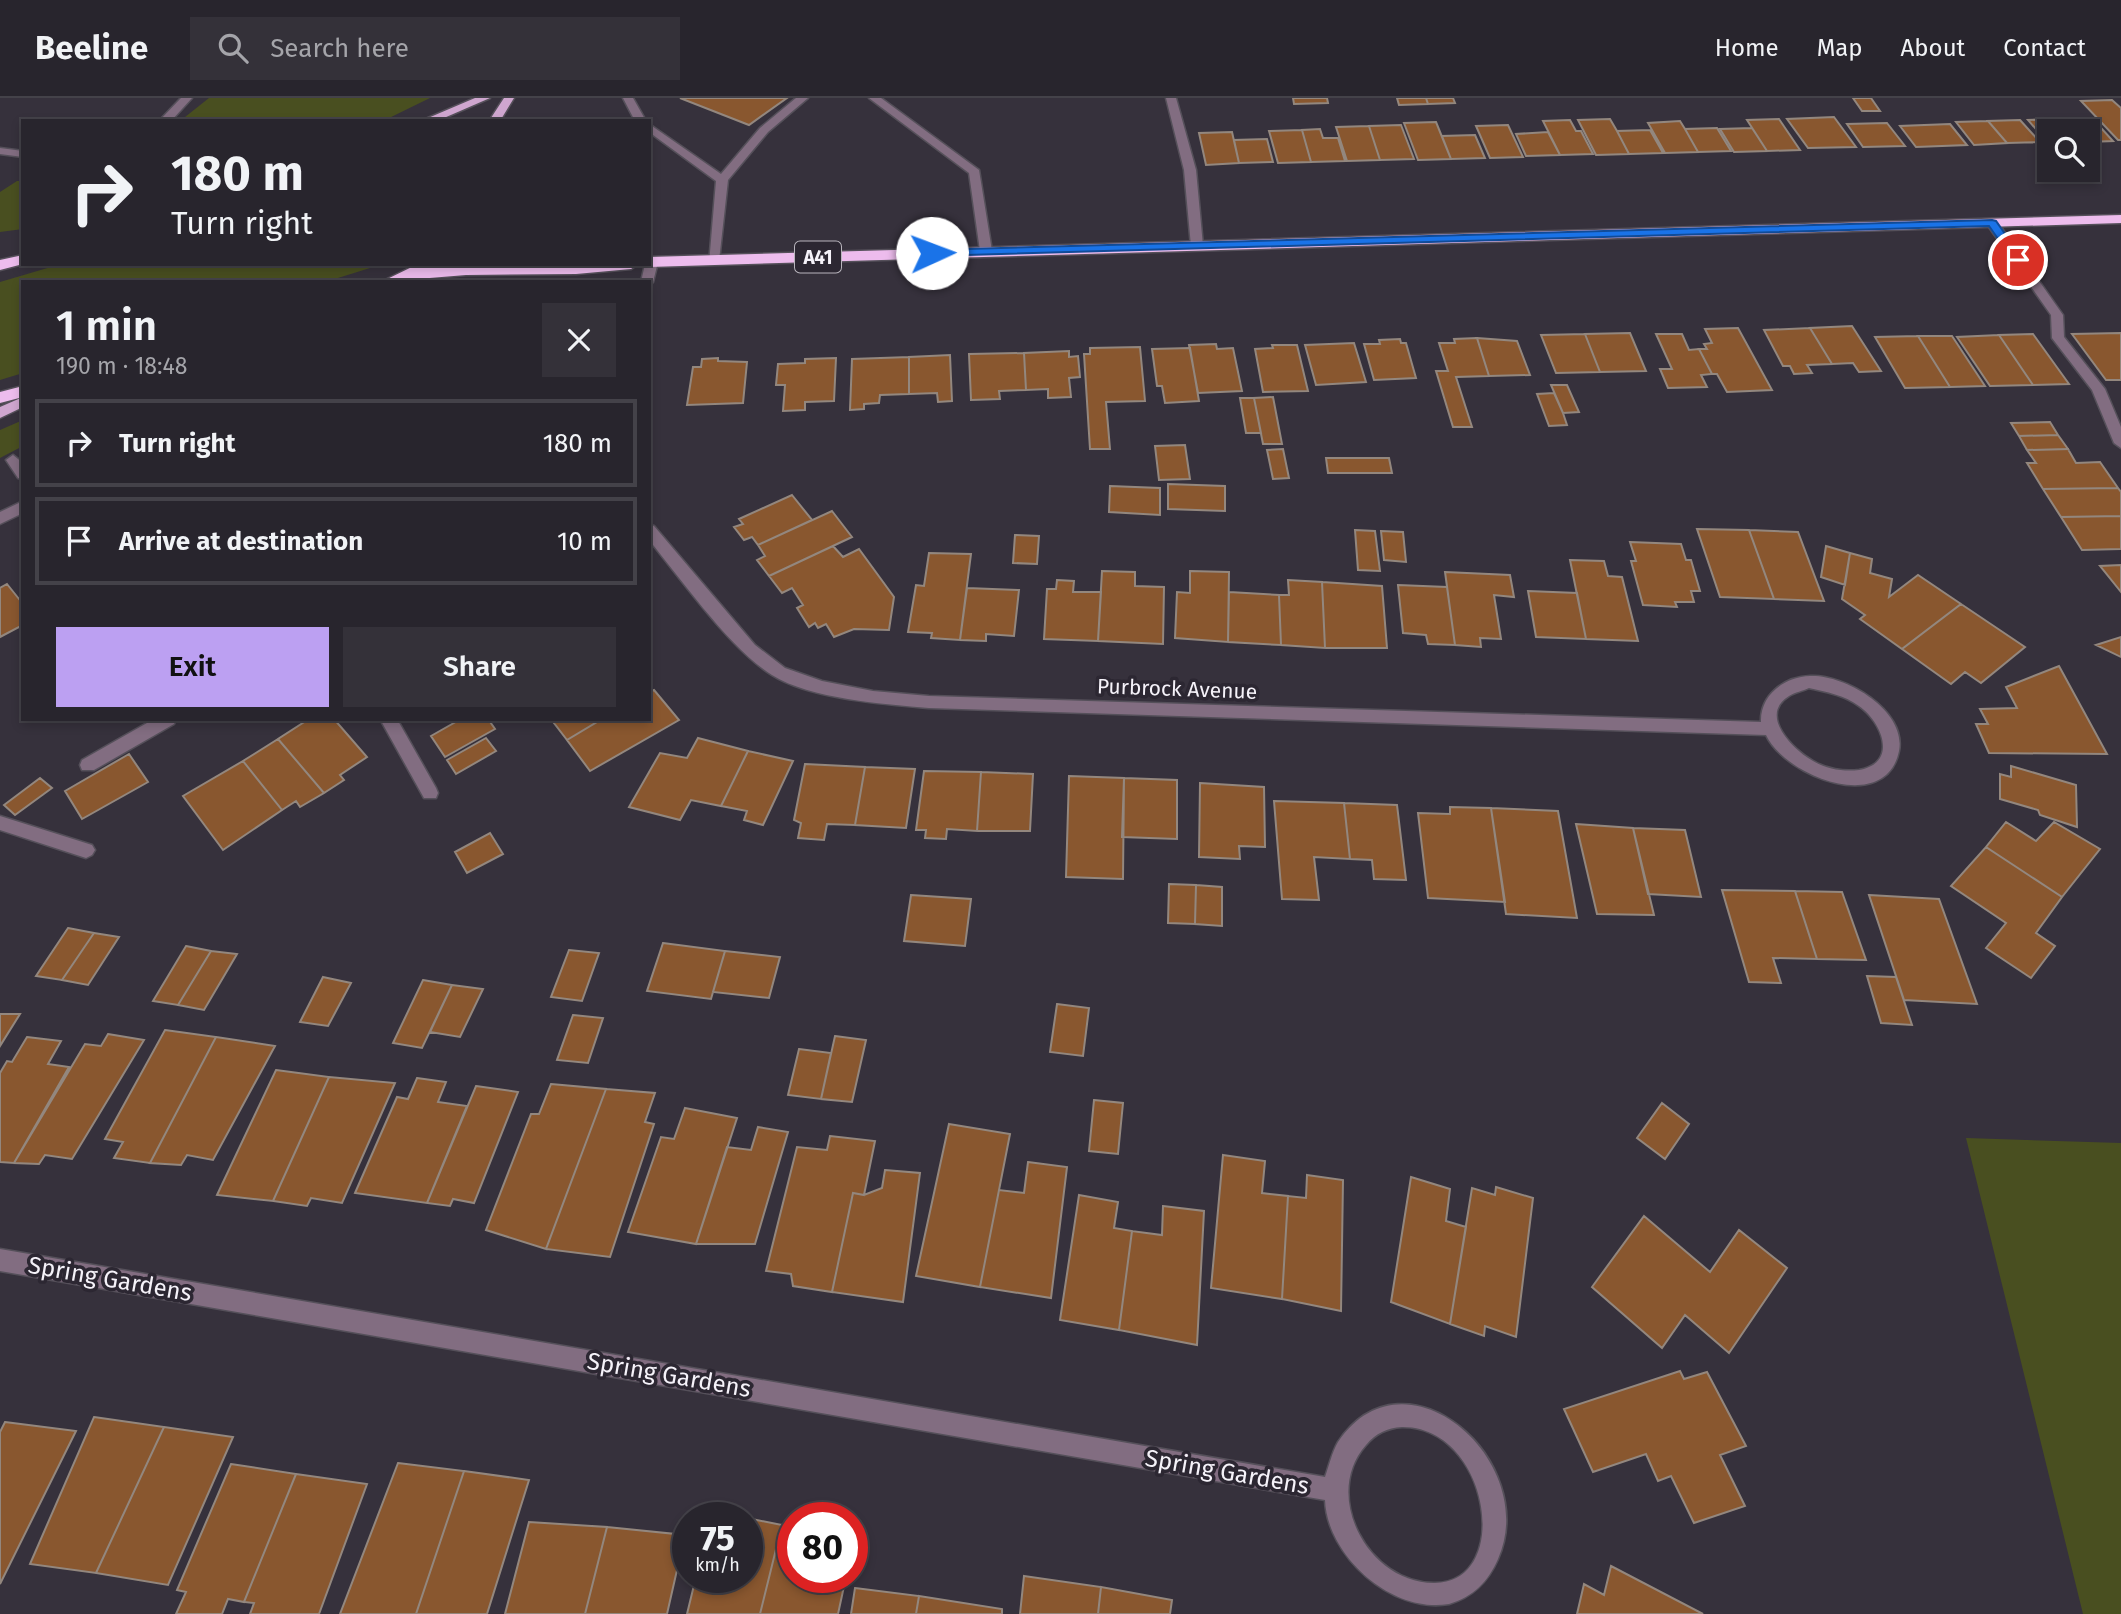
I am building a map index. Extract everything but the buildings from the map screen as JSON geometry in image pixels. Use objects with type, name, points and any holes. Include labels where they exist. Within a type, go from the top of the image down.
[{"type":"highway","name":"A41","points":[[651,262],[2121,219]]},
{"type":"highway","points":[[0,265],[21,260]]},
{"type":"highway","points":[[412,275],[425,266]]},
{"type":"highway","points":[[395,280],[412,275],[458,270],[597,270],[620,266]]},
{"type":"highway","points":[[0,398],[21,392]]},
{"type":"main road","points":[[431,119],[485,98]]},
{"type":"main road","points":[[495,119],[509,98]]},
{"type":"main road","points":[[0,413],[21,402]]},
{"type":"street","points":[[166,119],[187,98]]},
{"type":"street","points":[[628,98],[640,119]]},
{"type":"street","points":[[713,261],[722,180],[764,130],[803,98]]},
{"type":"street","points":[[874,98],[975,172],[986,251]]},
{"type":"street","points":[[1171,98],[1190,170],[1197,246]]},
{"type":"street","points":[[651,128],[722,180]]},
{"type":"street","points":[[0,151],[21,154]]},
{"type":"street","points":[[1992,223],[2057,315],[2058,338],[2098,388],[2121,443]]},
{"type":"street","points":[[13,460],[21,471]]},
{"type":"street","points":[[0,519],[21,507]]},
{"type":"street","name":"Purbrock Avenue","points":[[651,532],[749,649],[779,672],[821,687],[873,697],[956,703],[1771,729]]},
{"type":"street","points":[[1809,682],[1836,687],[1857,696],[1875,709],[1892,738],[1892,754],[1884,767],[1870,776],[1850,779],[1819,773],[1799,763],[1782,748],[1771,729],[1768,715],[1777,694],[1791,686],[1809,682]]},
{"type":"street","points":[[88,765],[165,721]]},
{"type":"street","points":[[389,721],[429,793]]},
{"type":"street","points":[[0,823],[86,850]]},
{"type":"street","name":"Spring Gardens","points":[[0,1260],[1337,1491]]},
{"type":"street","name":"Spring Gardens","points":[[1389,1417],[1415,1417],[1444,1428],[1468,1447],[1486,1474],[1495,1504],[1496,1534],[1486,1562],[1468,1584],[1443,1595],[1415,1596],[1383,1581],[1360,1559],[1344,1532],[1337,1491],[1339,1469],[1348,1448],[1366,1429],[1389,1417]]},
{"type":"green space","points":[[209,98],[430,98],[387,119],[183,119]]},
{"type":"green space","points":[[21,181],[21,229],[0,232],[0,192]]},
{"type":"green space","points":[[54,266],[377,266],[331,280],[21,280],[21,374],[0,380],[0,282]]},
{"type":"green space","points":[[21,421],[21,447],[0,458],[0,430]]},
{"type":"green space","points":[[1966,1138],[2121,1143],[2121,1614],[2083,1614]]},
{"type":"route","points":[[932,253],[1992,223],[2018,260]]}]
